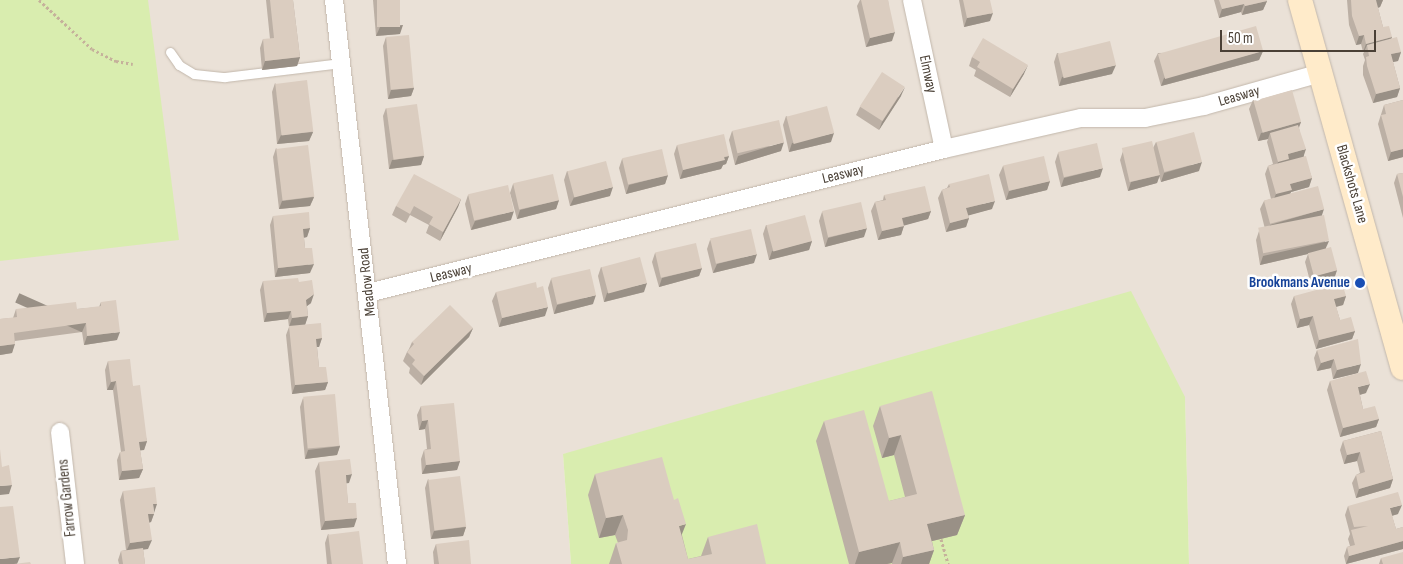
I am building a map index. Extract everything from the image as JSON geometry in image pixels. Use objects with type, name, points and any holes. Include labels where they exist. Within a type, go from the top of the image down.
[{"type":"street","name":"Meadow Road","points":[[334,0],[397,564]]},
{"type":"street","name":"Elmway","points":[[912,0],[944,149]]},
{"type":"street","name":"Blackshots Lane","points":[[1300,0],[1403,368]]},
{"type":"street","name":"Leasway","points":[[368,293],[944,149],[1082,118],[1145,118],[1204,106],[1321,73]]},
{"type":"street","name":"Farrow Gardens","points":[[60,432],[75,564]]},
{"type":"lane","points":[[170,52],[180,65],[194,74],[225,77],[341,63]]},
{"type":"path","points":[[39,0],[92,48],[116,61],[132,64]]},
{"type":"path","points":[[941,539],[948,564]]},
{"type":"shaded area","points":[[0,0],[1403,0],[1403,564],[1189,564],[1185,397],[563,454],[571,564],[0,564]]},
{"type":"green space","points":[[0,0],[148,0],[179,240],[0,261]]},
{"type":"green space","points":[[1131,291],[1185,397],[1189,564],[571,564],[563,454]]},
{"type":"building","points":[[270,0],[293,0],[300,57],[265,61],[263,39],[274,38]]},
{"type":"building","points":[[377,0],[400,0],[400,27],[377,27]]},
{"type":"building","points":[[861,0],[888,0],[895,32],[870,38]]},
{"type":"building","points":[[963,0],[990,0],[993,13],[967,18]]},
{"type":"building","points":[[1219,0],[1266,0],[1267,1],[1222,9]]},
{"type":"building","points":[[1351,0],[1376,0],[1383,27],[1389,26],[1392,37],[1366,44],[1364,35],[1359,36],[1352,16]]},
{"type":"building","points":[[1256,26],[1263,51],[1165,79],[1158,54]]},
{"type":"building","points":[[409,35],[414,88],[391,90],[386,37]]},
{"type":"building","points":[[1397,37],[1401,52],[1391,54],[1400,88],[1376,94],[1367,66],[1366,57],[1369,56],[1367,45]]},
{"type":"building","points":[[983,38],[1028,65],[1013,89],[977,67],[980,62],[972,57]]},
{"type":"building","points":[[1110,41],[1116,65],[1064,78],[1058,54]]},
{"type":"building","points":[[882,72],[905,87],[882,121],[860,106]]},
{"type":"building","points":[[307,80],[313,132],[282,136],[275,84]]},
{"type":"building","points":[[1292,90],[1301,122],[1263,133],[1254,101]]},
{"type":"building","points":[[1403,100],[1403,149],[1391,152],[1381,115],[1386,114],[1384,105]]},
{"type":"building","points":[[417,104],[424,155],[394,160],[386,108]]},
{"type":"building","points":[[827,106],[834,133],[794,144],[786,117]]},
{"type":"building","points":[[779,120],[784,142],[737,153],[732,131]]},
{"type":"building","points":[[1298,125],[1306,149],[1288,154],[1289,159],[1278,162],[1270,133]]},
{"type":"building","points":[[1194,132],[1202,162],[1164,172],[1156,142]]},
{"type":"building","points":[[724,134],[729,156],[724,157],[725,160],[683,170],[677,145]]},
{"type":"building","points":[[1152,141],[1160,175],[1130,182],[1122,148]]},
{"type":"building","points":[[1097,143],[1103,168],[1064,177],[1058,152]]},
{"type":"building","points":[[308,145],[314,197],[283,201],[276,149]]},
{"type":"building","points":[[662,149],[668,175],[628,185],[622,158]]},
{"type":"building","points":[[1044,156],[1050,181],[1009,191],[1003,165]]},
{"type":"building","points":[[1306,156],[1312,178],[1290,184],[1292,190],[1276,194],[1268,166]]},
{"type":"building","points":[[606,161],[613,187],[574,197],[567,171]]},
{"type":"building","points":[[1403,173],[1403,197],[1397,174]]},
{"type":"building","points":[[414,174],[461,199],[443,232],[429,224],[433,217],[414,206],[410,214],[396,206]]},
{"type":"building","points":[[553,174],[559,200],[519,210],[513,183]]},
{"type":"building","points":[[989,174],[995,201],[966,208],[969,218],[950,223],[942,190],[950,187],[949,184]]},
{"type":"building","points":[[508,185],[514,211],[474,221],[468,194]]},
{"type":"building","points":[[925,186],[931,211],[902,218],[904,226],[882,231],[875,202],[886,200],[884,195]]},
{"type":"building","points":[[1318,186],[1324,209],[1270,224],[1264,200]]},
{"type":"building","points":[[861,202],[867,228],[828,237],[822,211]]},
{"type":"building","points":[[309,212],[310,228],[303,229],[305,248],[312,248],[314,264],[278,268],[273,216]]},
{"type":"building","points":[[805,215],[812,241],[773,251],[766,225]]},
{"type":"building","points":[[1324,215],[1329,241],[1263,253],[1258,228]]},
{"type":"building","points":[[751,229],[757,254],[716,264],[710,238]]},
{"type":"building","points":[[696,243],[702,268],[661,278],[655,252]]},
{"type":"building","points":[[1331,247],[1337,270],[1314,276],[1308,253]]},
{"type":"building","points":[[640,257],[647,283],[608,293],[601,267]]},
{"type":"building","points":[[590,269],[596,295],[557,304],[551,278]]},
{"type":"building","points":[[298,278],[299,282],[312,280],[314,294],[306,300],[308,316],[292,318],[291,311],[267,313],[263,281]]},
{"type":"building","points":[[536,282],[537,288],[543,286],[548,307],[502,318],[496,292]]},
{"type":"building","points":[[1342,283],[1346,296],[1334,299],[1340,320],[1351,317],[1355,331],[1319,340],[1313,316],[1300,319],[1294,296]]},
{"type":"building","points":[[116,300],[120,332],[87,336],[86,323],[14,333],[15,344],[0,346],[0,319],[17,317],[16,309],[76,302],[77,309],[101,306],[101,302]]},
{"type":"building","points":[[450,305],[473,328],[424,376],[412,364],[415,360],[407,352],[414,344],[412,342]]},
{"type":"building","points":[[321,323],[322,338],[316,339],[319,367],[326,367],[328,382],[295,385],[289,326]]},
{"type":"building","points":[[1358,339],[1361,364],[1337,370],[1334,359],[1321,363],[1317,350]]},
{"type":"building","points":[[130,359],[133,386],[140,385],[147,441],[139,442],[143,469],[122,471],[120,452],[125,451],[116,381],[111,382],[108,361]]},
{"type":"building","points":[[1366,371],[1370,384],[1358,387],[1363,409],[1375,406],[1379,419],[1343,428],[1330,381]]},
{"type":"building","points":[[932,391],[965,515],[927,524],[934,550],[903,557],[900,542],[859,552],[824,421],[864,410],[889,501],[917,494],[901,435],[889,438],[880,406]]},
{"type":"building","points":[[335,394],[340,446],[308,449],[303,397]]},
{"type":"building","points":[[454,403],[460,461],[426,465],[424,450],[431,449],[428,420],[422,421],[421,406]]},
{"type":"building","points":[[1381,431],[1393,479],[1359,489],[1356,475],[1365,472],[1360,452],[1347,455],[1343,441]]},
{"type":"building","points":[[0,449],[2,467],[9,465],[12,485],[0,486]]},
{"type":"building","points":[[662,457],[674,500],[678,498],[686,524],[679,526],[688,559],[712,554],[708,537],[757,524],[766,564],[622,564],[616,543],[627,540],[628,530],[623,515],[606,518],[595,474]]},
{"type":"building","points":[[350,459],[352,474],[346,475],[348,503],[356,503],[357,518],[325,521],[319,462]]},
{"type":"building","points":[[460,476],[466,527],[434,531],[428,480]]},
{"type":"building","points":[[155,487],[157,504],[153,504],[154,514],[148,514],[152,540],[130,543],[123,491]]},
{"type":"building","points":[[1398,492],[1402,505],[1390,508],[1396,529],[1403,527],[1403,541],[1349,556],[1347,547],[1355,545],[1351,530],[1368,526],[1354,527],[1348,506]]},
{"type":"building","points":[[13,506],[20,557],[0,559],[0,507]]},
{"type":"building","points":[[359,531],[363,564],[332,564],[328,535]]},
{"type":"building","points":[[469,540],[471,564],[439,564],[436,544]]},
{"type":"building","points":[[143,548],[145,564],[123,564],[121,551]]},
{"type":"building","points":[[1403,552],[1403,564],[1383,564],[1381,558]]},
{"type":"building","points":[[30,562],[31,564],[14,564]]},
{"type":"place","name":"Brookmans Avenue","points":[[1360,283]]}]
